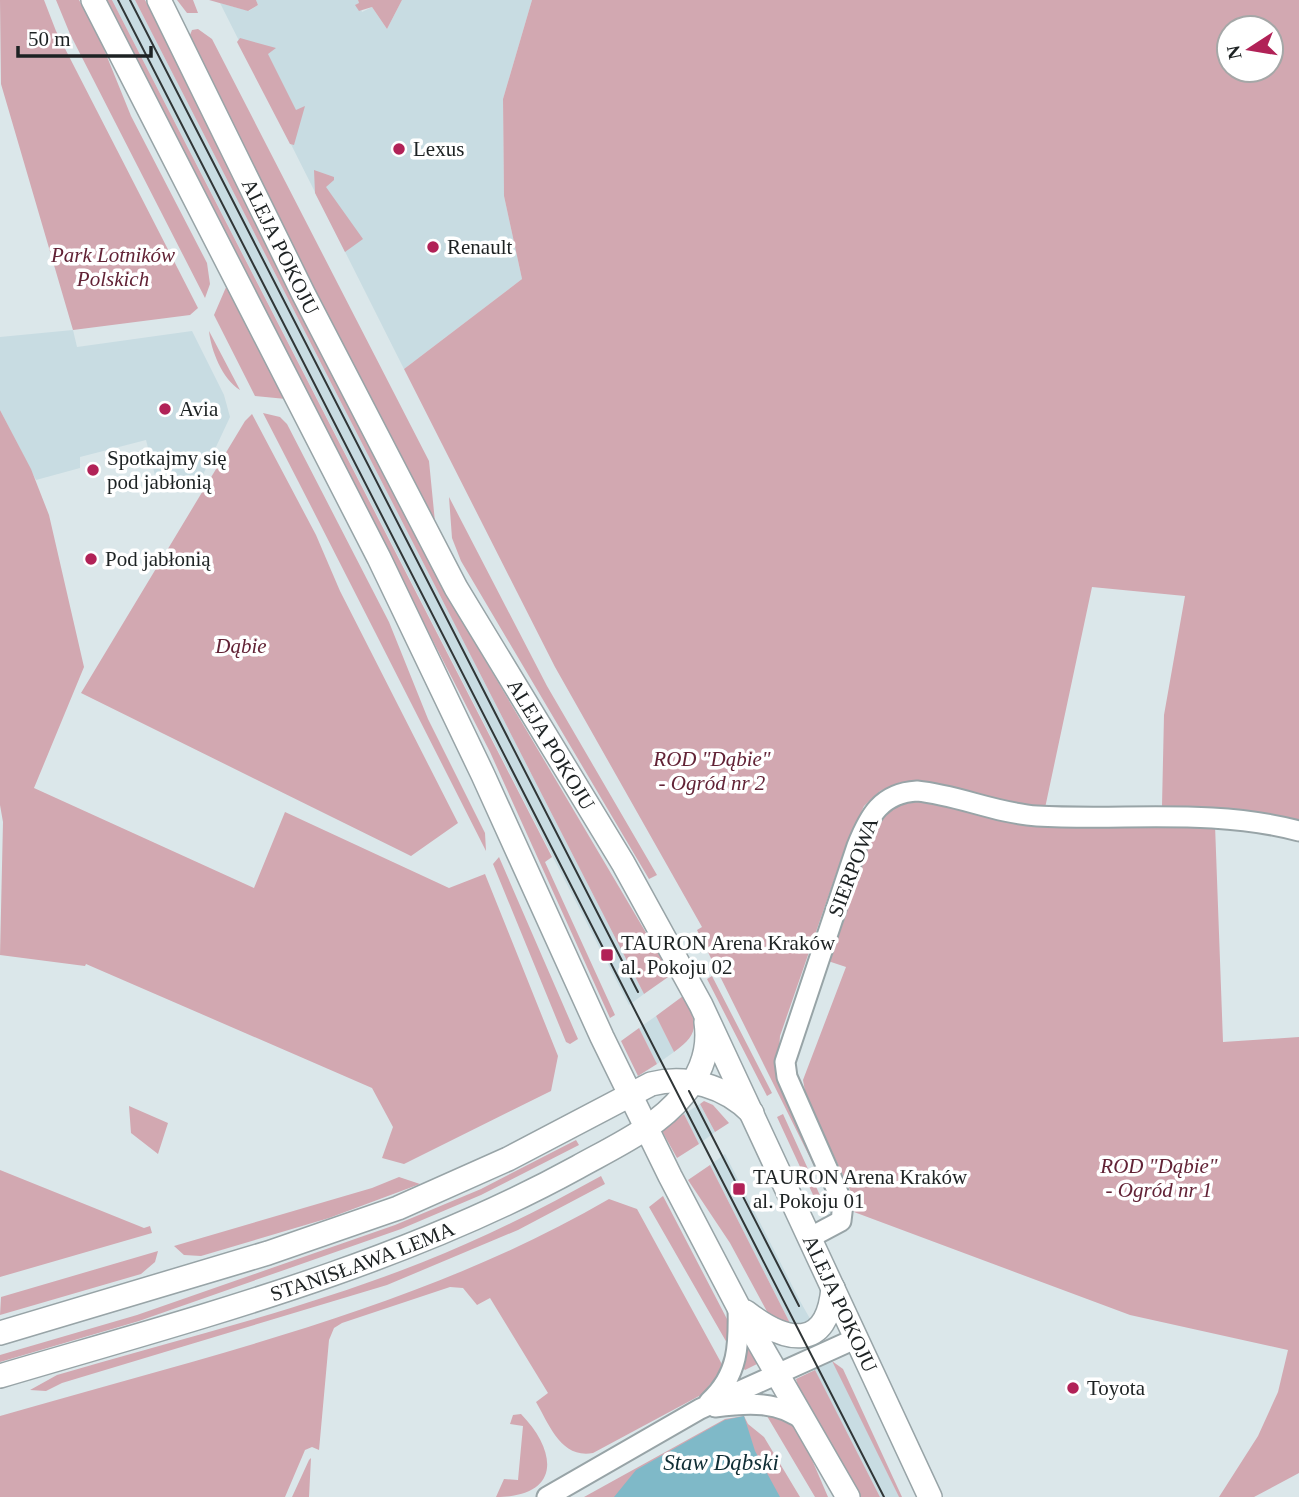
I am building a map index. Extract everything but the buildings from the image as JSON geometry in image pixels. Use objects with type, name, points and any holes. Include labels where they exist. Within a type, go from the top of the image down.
[{"type":"main road","points":[[93,0],[379,558],[646,1127],[738,1306],[848,1497]]},
{"type":"main road","name":"ALEJA POKOJU","points":[[159,0],[297,280],[456,588],[622,863],[701,1005],[930,1497]]},
{"type":"main road","name":"STANISŁAWA LEMA","points":[[0,1376],[159,1329],[407,1248],[530,1193],[646,1127],[681,1098],[702,1064],[707,1042],[701,1005]]},
{"type":"main road","name":"STANISŁAWA LEMA","points":[[0,1333],[370,1218],[480,1172],[629,1093],[661,1082],[693,1082],[719,1091],[753,1114]]},
{"type":"main road","points":[[738,1306],[776,1333],[791,1337],[803,1336],[817,1328],[827,1315],[833,1287]]},
{"type":"street","name":"SIERPOWA","points":[[811,1237],[841,1222],[843,1204],[787,1077],[785,1062],[857,846],[866,823],[878,806],[904,792],[916,791],[996,812],[1035,816],[1216,818],[1299,831]]},
{"type":"street","points":[[700,1409],[718,1394],[733,1371],[739,1341],[738,1306]]},
{"type":"street","points":[[547,1497],[700,1409],[857,1338]]},
{"type":"street","points":[[700,1409],[769,1406],[787,1411],[806,1423]]},
{"type":"shaded area","points":[[112,0],[135,0],[644,994],[629,1005]]},
{"type":"shaded area","points":[[256,0],[358,0],[362,12],[372,7],[387,29],[402,0],[532,0],[503,99],[504,196],[522,279],[404,369],[220,3],[249,11],[258,5]]},
{"type":"shaded area","points":[[73,330],[77,347],[192,331],[224,395],[230,417],[201,479],[159,491],[146,440],[80,457],[80,468],[36,480],[0,410],[0,337]]},
{"type":"shaded area","points":[[656,1016],[674,1052],[657,1064],[639,1028]]},
{"type":"shaded area","points":[[700,1104],[715,1132],[699,1144],[684,1114]]},
{"type":"shaded area","points":[[725,1154],[813,1324],[794,1331],[710,1165]]},
{"type":"shaded area","points":[[832,1361],[899,1497],[880,1497],[814,1369]]},
{"type":"green space","name":"Park Lotników Polskich","points":[[0,0],[44,0],[56,31],[198,308],[190,315],[73,330],[1,84]]},
{"type":"green space","points":[[56,0],[79,0],[97,32],[131,116],[207,263],[210,284],[205,298],[70,34]]},
{"type":"green space","points":[[104,0],[112,0],[552,857],[545,862],[615,1015],[610,1018],[490,752]]},
{"type":"green space","points":[[135,0],[145,0],[475,643],[671,975],[644,994]]},
{"type":"green space","points":[[177,0],[193,0],[198,13],[187,13]]},
{"type":"green space","points":[[209,0],[256,0],[258,5],[248,11]]},
{"type":"green space","points":[[358,0],[402,0],[387,29],[372,7],[359,11],[355,5],[359,3]]},
{"type":"green space","name":"ROD \"Dąbie\" - Ogród nr 2","points":[[532,0],[1299,0],[1299,823],[1231,809],[1162,806],[1164,715],[1185,596],[1092,587],[1045,808],[1010,805],[924,782],[901,782],[880,791],[864,806],[845,848],[780,1036],[778,1064],[835,1208],[697,930],[702,927],[555,667],[404,369],[522,279],[504,196],[503,99]]},
{"type":"green space","points":[[198,29],[212,39],[429,461],[435,522],[304,273],[190,35],[192,30]]},
{"type":"green space","points":[[240,38],[276,48],[268,54],[296,110],[305,106],[294,145],[290,144],[237,42]]},
{"type":"green space","points":[[314,170],[334,177],[326,187],[363,239],[345,252],[315,193]]},
{"type":"green space","points":[[227,285],[286,399],[255,396],[214,315]]},
{"type":"green space","points":[[209,331],[240,390],[218,364]]},
{"type":"green space","points":[[0,410],[31,469],[49,515],[84,667],[34,788],[254,888],[285,812],[449,888],[485,874],[558,1056],[551,1091],[404,1164],[382,1158],[393,1127],[372,1088],[86,964],[0,955],[3,822],[0,805]]},
{"type":"green space","points":[[263,413],[280,417],[287,424],[389,622],[428,719],[485,833],[486,851],[347,577]]},
{"type":"green space","name":"Dąbie","points":[[252,414],[316,535],[340,591],[458,823],[411,856],[81,693],[245,421]]},
{"type":"green space","points":[[449,497],[547,686],[657,875],[649,879],[461,561],[452,538]]},
{"type":"green space","name":"ROD \"Dąbie\" - Ogród nr 1","points":[[912,799],[1006,819],[1060,826],[1215,825],[1223,1042],[1299,1037],[1299,1473],[1254,1497],[1219,1497],[1258,1436],[1278,1392],[1288,1350],[1130,1315],[854,1212],[858,1207],[806,1097],[803,1080],[846,967],[828,961],[873,828],[895,803]]},
{"type":"green space","points":[[499,857],[578,1039],[570,1044],[566,1042],[493,864]]},
{"type":"green space","points":[[712,976],[772,1093],[767,1096],[707,979]]},
{"type":"green space","points":[[683,996],[692,1014],[694,1027],[688,1039],[674,1052],[656,1016]]},
{"type":"green space","points":[[639,1028],[657,1064],[638,1076],[621,1041]]},
{"type":"green space","points":[[704,1101],[713,1105],[729,1123],[715,1132],[700,1104]]},
{"type":"green space","points":[[129,1106],[168,1123],[158,1154],[131,1133]]},
{"type":"green space","points":[[684,1114],[699,1144],[677,1158],[662,1131]]},
{"type":"green space","points":[[783,1114],[828,1213],[820,1210],[777,1117]]},
{"type":"green space","points":[[576,1140],[579,1145],[481,1195],[401,1229],[139,1321],[0,1362],[0,1355],[137,1315],[395,1225],[481,1189]]},
{"type":"green space","points":[[710,1165],[794,1331],[771,1319],[730,1243],[688,1180]]},
{"type":"green space","points":[[0,1170],[144,1228],[150,1226],[152,1233],[0,1277]]},
{"type":"green space","points":[[601,1176],[605,1184],[518,1230],[387,1285],[62,1383],[46,1391],[30,1390],[57,1375],[288,1309],[378,1279],[491,1233]]},
{"type":"green space","points":[[399,1177],[420,1184],[329,1218],[201,1256],[184,1255],[174,1246],[372,1188]]},
{"type":"green space","points":[[663,1196],[727,1319],[731,1350],[649,1207]]},
{"type":"green space","points":[[609,1199],[637,1209],[724,1368],[701,1395],[593,1453],[572,1451],[551,1429],[536,1402],[548,1393],[490,1298],[477,1305],[463,1288],[450,1287],[334,1328],[329,1340],[319,1450],[312,1447],[305,1450],[285,1497],[0,1497],[0,1416],[234,1350],[388,1300],[538,1237]]},
{"type":"green space","points":[[158,1251],[155,1262],[141,1274],[0,1315],[1,1297]]},
{"type":"green space","points":[[746,1342],[759,1363],[745,1370],[742,1367]]},
{"type":"green space","points":[[832,1361],[843,1369],[902,1497],[899,1497]]},
{"type":"green space","points":[[815,1370],[880,1497],[859,1497],[799,1392],[796,1379]]},
{"type":"green space","points":[[764,1411],[789,1419],[801,1434],[828,1497],[815,1497]]},
{"type":"green space","points":[[521,1414],[542,1443],[547,1470],[542,1481],[533,1489],[517,1495],[496,1497],[504,1479],[518,1480],[523,1426],[510,1424],[513,1415]]},
{"type":"green space","name":"Staw Dąbski","points":[[744,1416],[748,1424],[764,1437],[800,1497],[584,1497],[725,1419]]},
{"type":"green space","points":[[311,1458],[309,1497],[292,1497],[309,1460]]},
{"type":"water","name":"Staw Dąbski","points":[[744,1416],[755,1451],[780,1497],[614,1497],[636,1470],[725,1420]]},
{"type":"tram line","points":[[118,0],[884,1497]]},
{"type":"tram line","points":[[130,0],[638,992]]},
{"type":"tram line","points":[[689,1091],[799,1306]]},
{"type":"place","name":"Lexus","points":[[399,149]]},
{"type":"place","name":"Renault","points":[[433,247]]},
{"type":"place","name":"Avia","points":[[165,409]]},
{"type":"place","name":"Spotkajmy się pod jabłonią","points":[[93,470]]},
{"type":"place","name":"Pod jabłonią","points":[[91,559]]},
{"type":"place","name":"TAURON Arena Kraków al. Pokoju 02","points":[[607,955]]},
{"type":"place","name":"TAURON Arena Kraków al. Pokoju 01","points":[[739,1189]]},
{"type":"place","name":"Toyota","points":[[1073,1388]]}]
